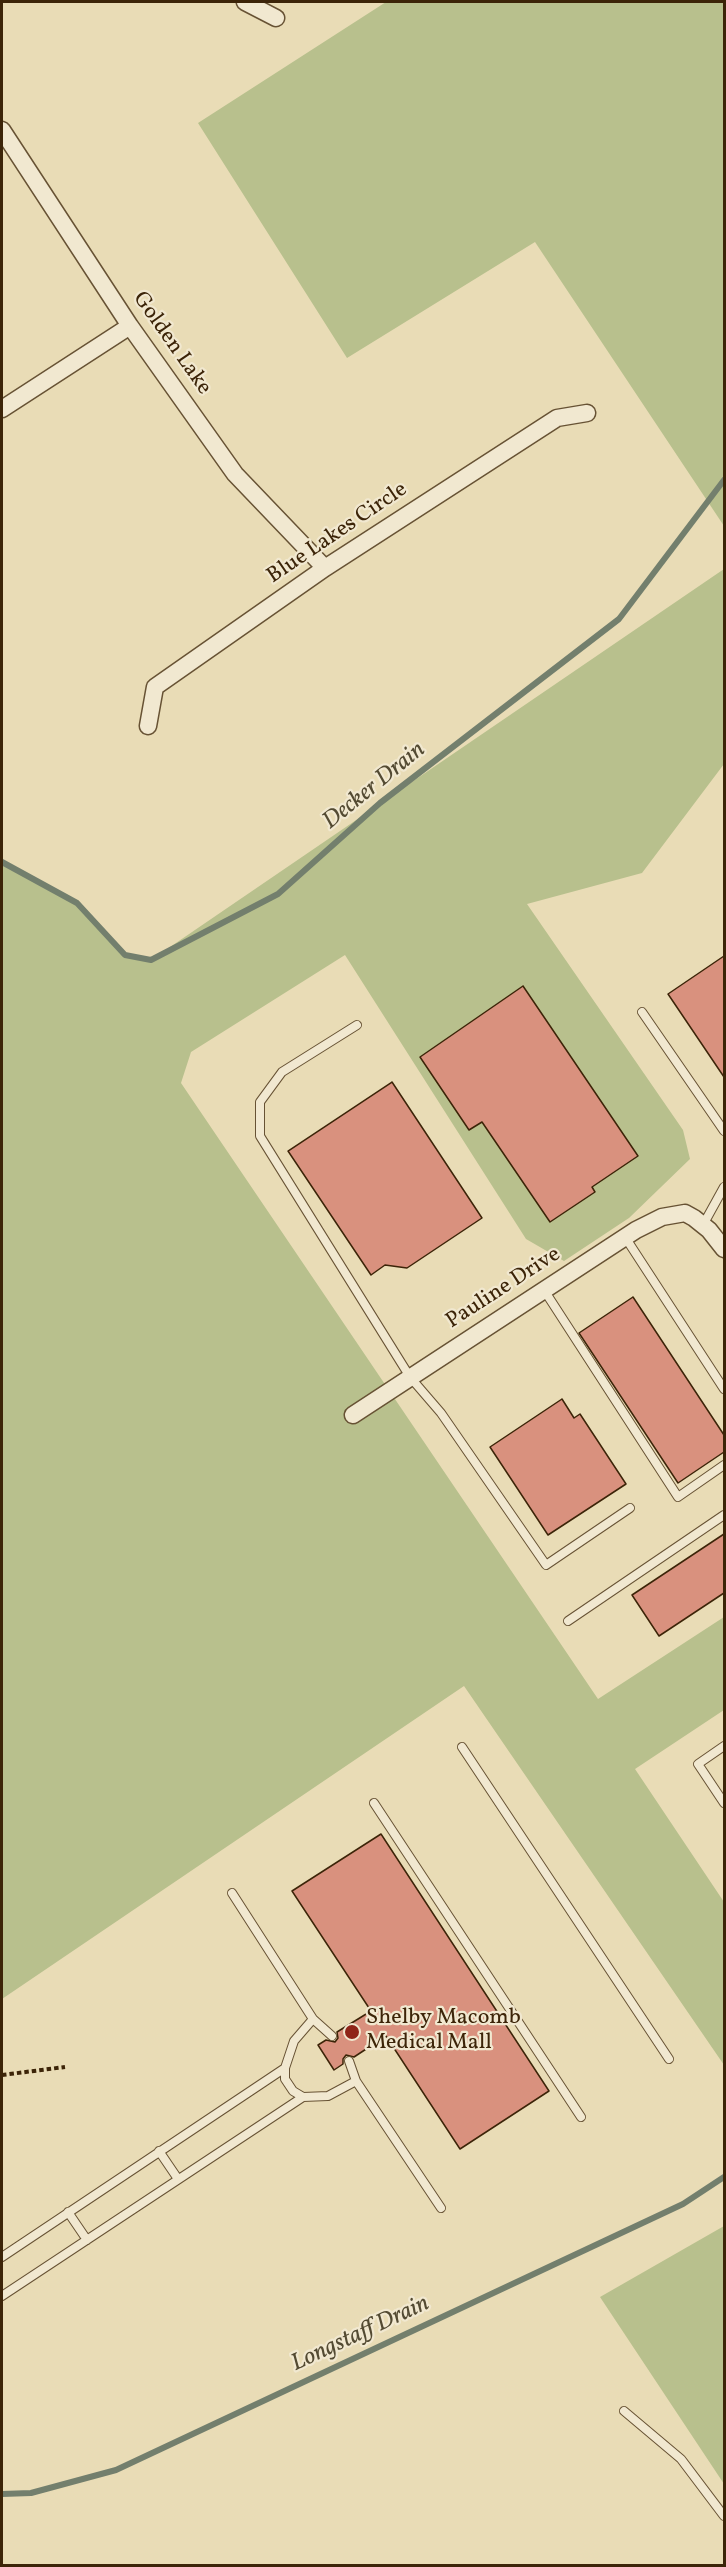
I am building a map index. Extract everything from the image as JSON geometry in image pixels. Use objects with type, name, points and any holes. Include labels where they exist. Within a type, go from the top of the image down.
[{"type":"street","points":[[245,2],[276,18]]},
{"type":"street","name":"Golden Lake","points":[[2,130],[130,326],[235,474],[325,568]]},
{"type":"street","points":[[2,410],[130,326]]},
{"type":"street","name":"Blue Lakes Circle","points":[[148,726],[155,687],[325,568],[557,418],[587,413]]},
{"type":"street","name":"Pauline Drive","points":[[353,1415],[625,1237],[662,1217],[685,1213],[704,1225]]},
{"type":"street","points":[[704,1225],[724,1249]]},
{"type":"lane","points":[[642,1012],[724,1131]]},
{"type":"lane","points":[[357,1025],[282,1072],[260,1102],[260,1136],[410,1377],[441,1413],[546,1565],[630,1508]]},
{"type":"lane","points":[[704,1225],[724,1187]]},
{"type":"lane","points":[[625,1237],[724,1389]]},
{"type":"lane","points":[[544,1290],[678,1497],[724,1465]]},
{"type":"lane","points":[[568,1621],[724,1515]]},
{"type":"lane","points":[[462,1746],[669,2060]]},
{"type":"lane","points":[[724,1746],[698,1764],[724,1803]]},
{"type":"lane","points":[[374,1803],[581,2117]]},
{"type":"lane","points":[[232,1893],[313,2019],[332,2036]]},
{"type":"lane","points":[[303,2097],[293,2091],[285,2079],[285,2068],[294,2041],[313,2019]]},
{"type":"lane","points":[[348,2061],[356,2081],[441,2208]]},
{"type":"lane","points":[[2,2257],[285,2068]]},
{"type":"lane","points":[[2,2296],[303,2097],[328,2096],[356,2081]]},
{"type":"lane","points":[[159,2151],[178,2179]]},
{"type":"lane","points":[[68,2212],[87,2240]]},
{"type":"lane","points":[[624,2410],[681,2459],[724,2516]]},
{"type":"path","points":[[2,2075],[65,2067]]},
{"type":"green space","points":[[386,2],[724,2],[724,526],[535,242],[347,358],[198,123]]},
{"type":"green space","points":[[724,569],[724,764],[642,873],[527,904],[683,1130],[690,1159],[629,1218],[564,1261],[526,1239],[345,955],[191,1052],[181,1083],[598,1699],[724,1617],[724,1710],[635,1769],[724,1902],[724,2065],[464,1686],[2,1999],[2,862],[77,903],[125,955],[151,960]]},
{"type":"green space","points":[[724,2226],[724,2484],[600,2297]]},
{"type":"building","points":[[724,956],[724,1077],[668,994]]},
{"type":"building","points":[[523,986],[638,1156],[592,1187],[595,1192],[550,1222],[482,1122],[469,1130],[420,1057]]},
{"type":"building","points":[[392,1082],[482,1218],[407,1268],[385,1265],[371,1275],[288,1151]]},
{"type":"building","points":[[633,1297],[724,1435],[724,1452],[678,1483],[579,1333]]},
{"type":"building","points":[[562,1399],[574,1418],[580,1414],[626,1484],[548,1535],[490,1447]]},
{"type":"building","points":[[724,1534],[724,1593],[659,1636],[632,1595]]},
{"type":"building","points":[[381,1834],[549,2091],[460,2149],[386,2036],[354,2057],[346,2055],[343,2064],[334,2070],[318,2045],[326,2040],[335,2042],[338,2038],[337,2032],[371,2011],[292,1891]]},
{"type":"waterway","name":"Decker Drain","points":[[2,862],[77,903],[125,955],[151,960],[278,894],[380,803],[619,619],[724,480]]},
{"type":"waterway","name":"Longstaff Drain","points":[[2,2494],[31,2493],[116,2470],[683,2204],[724,2177]]},
{"type":"place","name":"Shelby Macomb Medical Mall","points":[[352,2032]]}]
